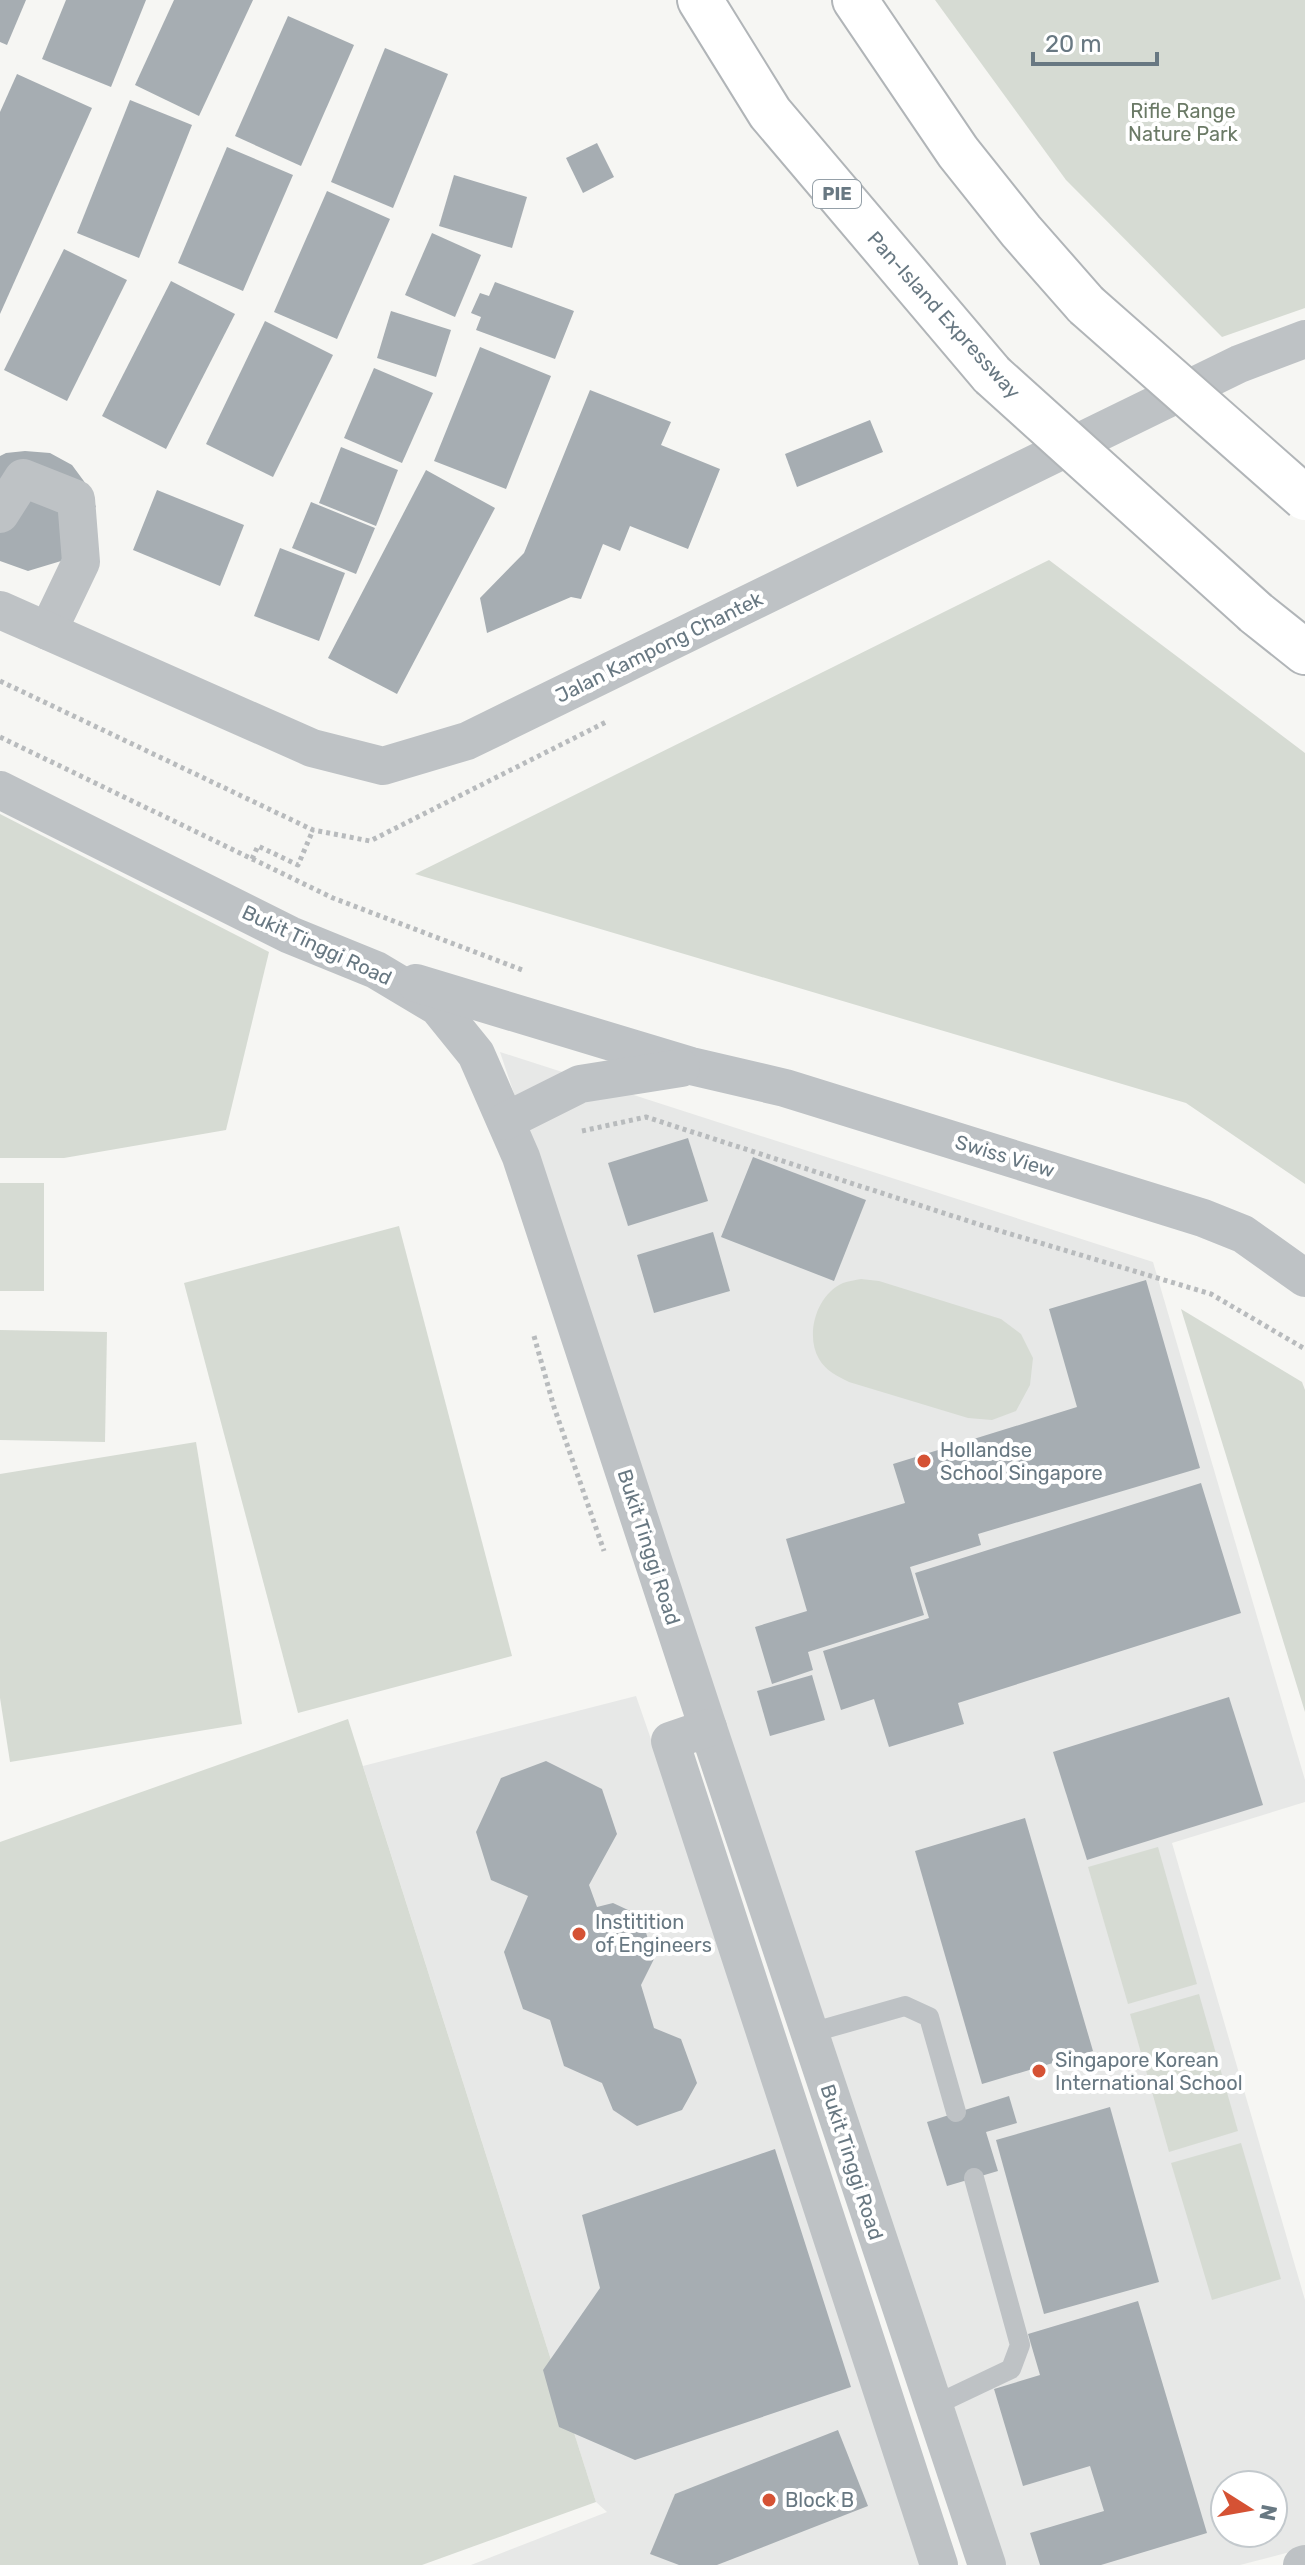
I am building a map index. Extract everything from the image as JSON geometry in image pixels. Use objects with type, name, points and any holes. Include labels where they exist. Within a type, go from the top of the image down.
[{"type":"highway","name":"Pan-Island Expressway","points":[[700,0],[770,113],[992,375],[1256,613],[1305,652]]},
{"type":"highway","points":[[855,0],[888,53],[958,152],[1086,305],[1305,498]]},
{"type":"street","name":"Jalan Kampong Chantek","points":[[0,610],[312,748],[383,766],[467,741],[1239,364],[1305,339]]},
{"type":"street","points":[[0,514],[23,478],[76,499],[81,562],[48,631]]},
{"type":"street","name":"Bukit Tinggi Road","points":[[0,790],[290,935],[376,970],[438,1007],[476,1054],[521,1157],[987,2565]]},
{"type":"street","name":"Swiss View","points":[[376,970],[691,1066],[785,1088],[1203,1218],[1243,1234],[1305,1278]]},
{"type":"street","name":"Swiss View","points":[[506,1121],[580,1084],[691,1066]]},
{"type":"street","points":[[708,1728],[670,1741],[939,2565]]},
{"type":"lane","points":[[810,2033],[905,2006],[929,2017],[956,2112]]},
{"type":"lane","points":[[933,2406],[1011,2369],[1020,2345],[974,2178]]},
{"type":"path","points":[[0,737],[333,898],[526,971]]},
{"type":"path","points":[[252,859],[258,846],[298,865],[313,830]]},
{"type":"path","points":[[521,1157],[583,1131],[646,1117],[987,1227],[1211,1294],[1305,1349]]},
{"type":"path","points":[[533,1333],[554,1407],[605,1552]]},
{"type":"shaded area","points":[[500,1052],[1153,1262],[1305,1780],[1305,1802],[1172,1843],[1305,2300],[1305,2548],[1240,2565],[1002,2565],[757,1818]]},
{"type":"shaded area","points":[[636,1696],[878,2393],[934,2565],[471,2565],[607,2512],[596,2502],[363,1766]]},
{"type":"green space","name":"Rifle Range Nature Park","points":[[935,0],[1305,0],[1305,308],[1222,337],[1066,180]]},
{"type":"green space","points":[[1049,560],[1305,753],[1305,1184],[1186,1103],[415,874]]},
{"type":"green space","points":[[0,814],[269,952],[226,1130],[64,1158],[0,1158]]},
{"type":"green space","points":[[0,1183],[44,1183],[44,1291],[0,1291]]},
{"type":"green space","points":[[399,1226],[512,1656],[298,1713],[184,1283]]},
{"type":"green space","points":[[861,1279],[879,1281],[1001,1319],[1021,1334],[1033,1358],[1030,1385],[1016,1411],[992,1420],[968,1418],[849,1382],[828,1370],[815,1349],[813,1328],[816,1316],[834,1289],[843,1283]]},
{"type":"green space","points":[[1181,1309],[1302,1382],[1305,1390],[1305,1712]]},
{"type":"green space","points":[[0,1330],[107,1332],[105,1442],[0,1440]]},
{"type":"green space","points":[[196,1442],[242,1724],[10,1762],[0,1698],[0,1474]]},
{"type":"green space","points":[[348,1719],[596,2502],[422,2565],[0,2565],[0,1842]]},
{"type":"green space","points":[[1158,1847],[1197,1984],[1128,2004],[1088,1867]]},
{"type":"green space","points":[[1199,1994],[1238,2131],[1169,2152],[1130,2014]]},
{"type":"green space","points":[[1241,2143],[1281,2279],[1212,2300],[1171,2163]]},
{"type":"building","points":[[0,0],[26,0],[7,45],[0,42]]},
{"type":"building","points":[[66,0],[146,0],[111,87],[42,59]]},
{"type":"building","points":[[174,0],[253,0],[199,116],[135,85]]},
{"type":"building","points":[[288,16],[354,45],[301,166],[235,136]]},
{"type":"building","points":[[385,48],[448,74],[393,208],[331,182]]},
{"type":"building","points":[[17,74],[92,108],[0,314],[0,112]]},
{"type":"building","points":[[130,100],[192,125],[139,258],[77,233]]},
{"type":"building","points":[[597,143],[614,177],[583,193],[566,158]]},
{"type":"building","points":[[227,147],[293,175],[243,291],[178,263]]},
{"type":"building","points":[[454,175],[527,197],[512,248],[439,226]]},
{"type":"building","points":[[327,191],[390,219],[337,339],[274,312]]},
{"type":"building","points":[[432,233],[481,255],[455,317],[405,295]]},
{"type":"building","points":[[64,249],[127,280],[67,401],[4,370]]},
{"type":"building","points":[[171,281],[235,314],[166,449],[102,416]]},
{"type":"building","points":[[495,282],[574,311],[555,359],[476,330],[481,317],[471,313],[480,293],[489,296]]},
{"type":"building","points":[[391,311],[451,330],[436,377],[377,358]]},
{"type":"building","points":[[265,321],[333,355],[273,477],[206,444]]},
{"type":"building","points":[[480,347],[551,376],[506,489],[434,461]]},
{"type":"building","points":[[374,368],[433,393],[402,463],[344,438]]},
{"type":"building","points":[[590,390],[671,422],[661,445],[720,469],[688,549],[630,526],[620,551],[603,544],[581,599],[571,597],[487,633],[480,598],[524,553]]},
{"type":"building","points":[[870,420],[883,452],[797,487],[785,454]]},
{"type":"building","points":[[341,447],[398,470],[376,526],[319,503]]},
{"type":"building","points":[[25,451],[50,453],[72,465],[86,484],[96,507],[77,517],[71,558],[28,571],[0,561],[0,456]]},
{"type":"building","points":[[426,470],[495,508],[397,694],[328,658]]},
{"type":"building","points":[[157,490],[244,525],[220,586],[133,550]]},
{"type":"building","points":[[311,502],[375,528],[356,574],[292,548]]},
{"type":"building","points":[[280,548],[345,573],[319,641],[254,616]]},
{"type":"building","points":[[688,1138],[708,1201],[628,1226],[608,1163]]},
{"type":"building","points":[[753,1157],[866,1200],[834,1281],[721,1237]]},
{"type":"building","points":[[713,1232],[730,1291],[654,1313],[637,1255]]},
{"type":"building","points":[[1146,1280],[1200,1468],[978,1534],[981,1545],[910,1567],[924,1615],[808,1652],[813,1670],[772,1684],[755,1627],[807,1611],[786,1539],[905,1503],[893,1464],[1077,1407],[1049,1309]]},
{"type":"building","points":[[1201,1483],[1241,1613],[958,1703],[964,1724],[889,1747],[874,1699],[841,1710],[823,1651],[929,1618],[915,1573]]},
{"type":"building","points":[[812,1675],[825,1720],[770,1736],[757,1691]]},
{"type":"building","points":[[1229,1697],[1263,1805],[1087,1860],[1053,1752]]},
{"type":"building","name":"Institition of Engineers","points":[[546,1761],[602,1789],[617,1834],[589,1885],[597,1907],[613,1903],[641,1916],[654,1959],[641,1985],[654,2028],[681,2039],[697,2083],[682,2110],[637,2126],[613,2110],[602,2083],[564,2066],[550,2020],[523,2009],[504,1952],[528,1896],[491,1880],[476,1832],[501,1778]]},
{"type":"building","points":[[1025,1818],[1093,2051],[982,2084],[915,1851]]},
{"type":"building","points":[[1009,2096],[1017,2123],[986,2132],[998,2171],[947,2186],[927,2122]]},
{"type":"building","points":[[1110,2107],[1159,2282],[1044,2314],[996,2140]]},
{"type":"building","points":[[775,2149],[851,2387],[635,2460],[559,2427],[543,2370],[600,2288],[582,2215]]},
{"type":"building","points":[[1138,2301],[1207,2533],[1101,2565],[1040,2565],[1030,2533],[1104,2511],[1090,2466],[1023,2486],[994,2389],[1040,2375],[1028,2334]]},
{"type":"building","name":"Block B","points":[[838,2430],[868,2506],[717,2565],[679,2565],[650,2554],[675,2494]]},
{"type":"place","name":"Hollandse School Singapore","points":[[924,1461]]},
{"type":"place","name":"Institition of Engineers","points":[[579,1934]]},
{"type":"place","name":"Singapore Korean International School","points":[[1039,2071]]},
{"type":"place","name":"Block B","points":[[769,2500]]}]
